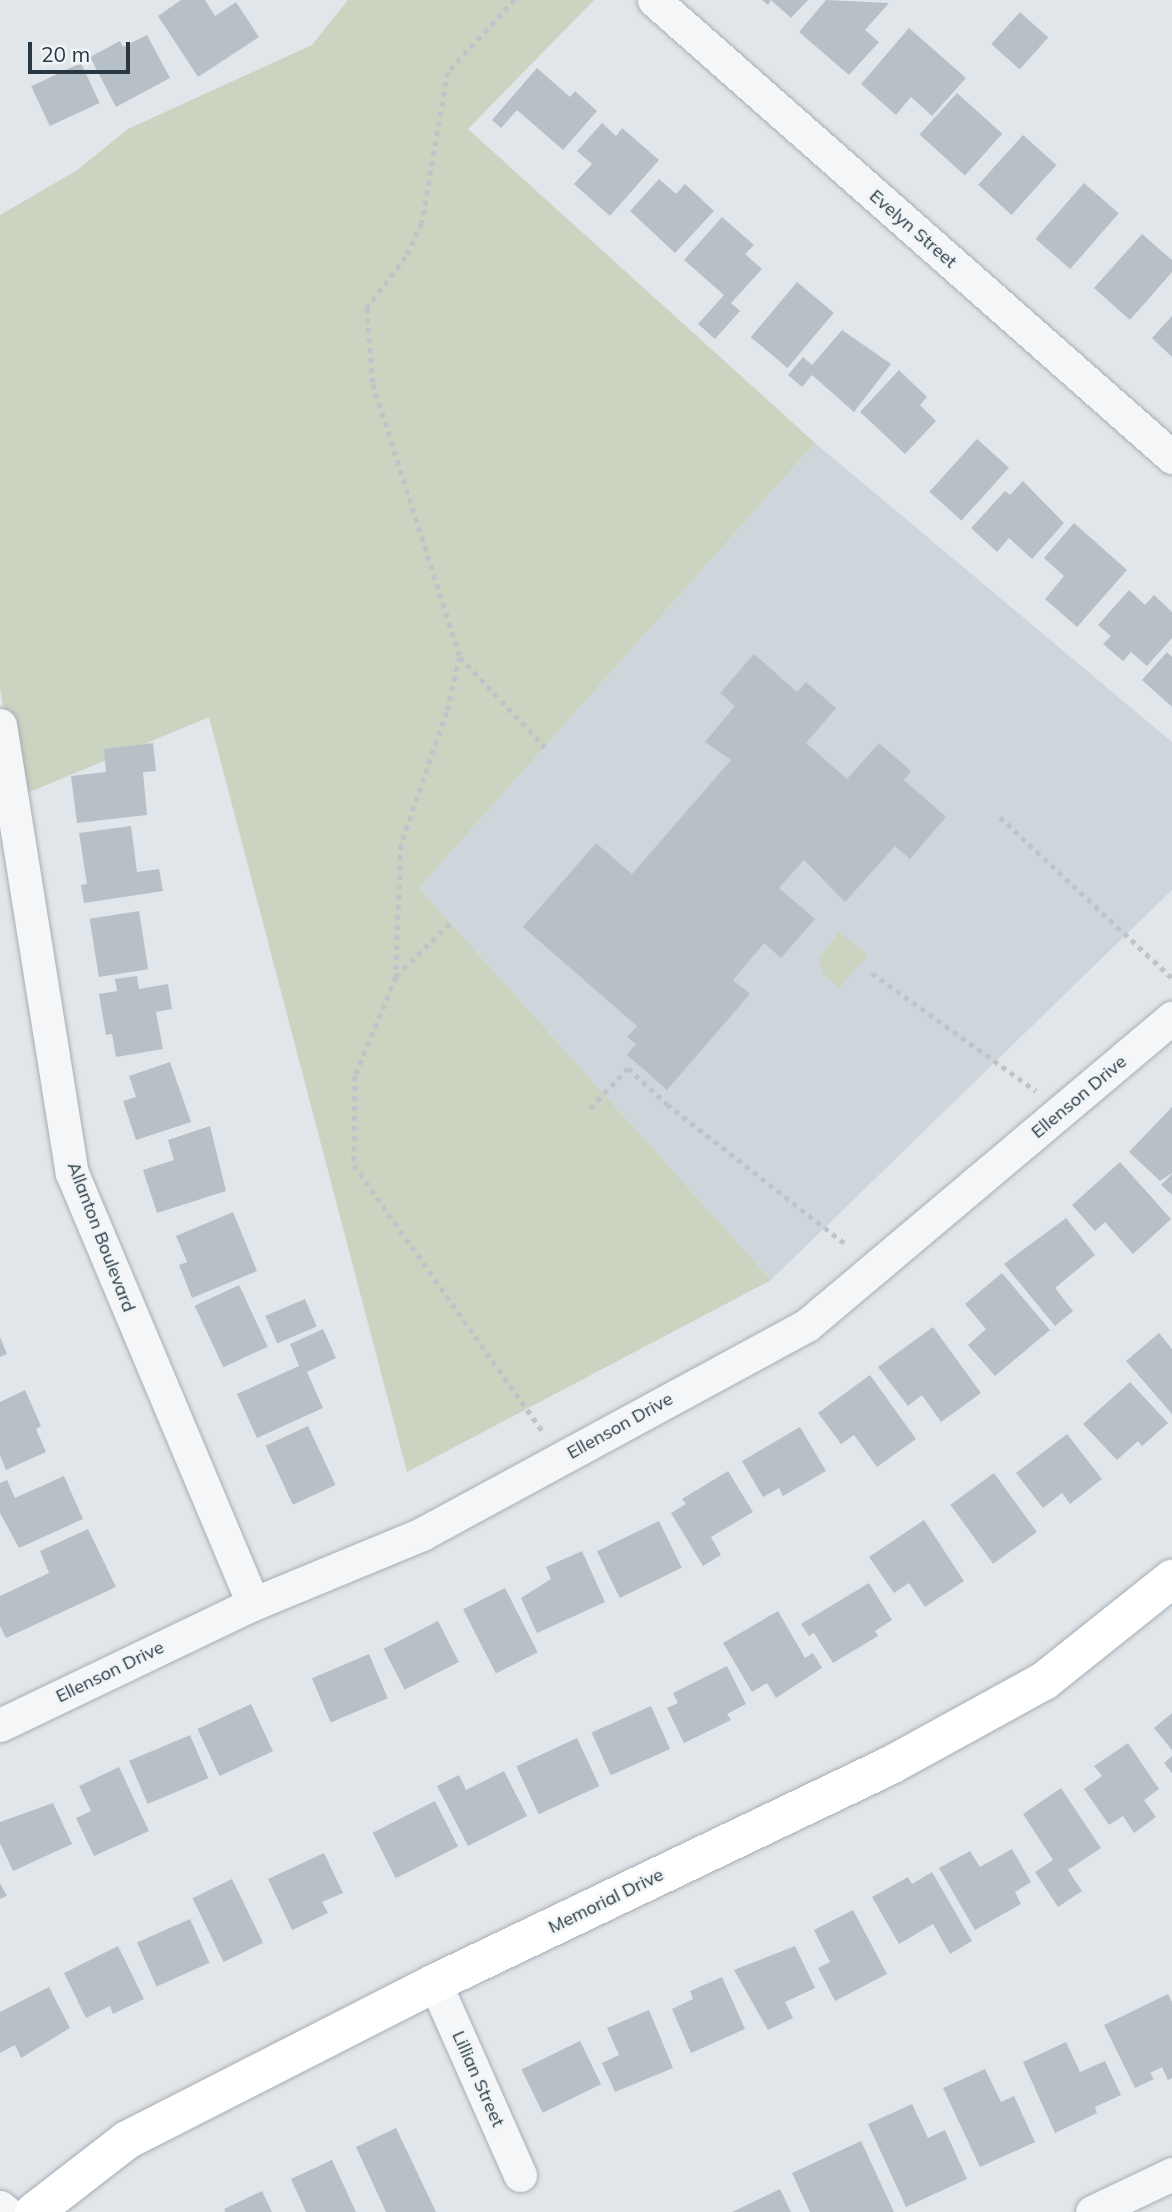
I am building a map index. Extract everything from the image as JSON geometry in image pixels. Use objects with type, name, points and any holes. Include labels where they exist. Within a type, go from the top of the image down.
[{"type":"main road","name":"Memorial Drive","points":[[34,2212],[127,2140],[435,1983],[891,1765],[1044,1681],[1172,1579]]},
{"type":"street","name":"Evelyn Street","points":[[654,0],[1172,457]]},
{"type":"street","name":"Allanton Boulevard","points":[[0,725],[72,1173],[253,1604]]},
{"type":"street","name":"Ellenson Drive","points":[[0,1725],[253,1604],[422,1534],[807,1325],[1172,1018]]},
{"type":"street","name":"Lillian Street","points":[[435,1983],[520,2175]]},
{"type":"street","points":[[1092,2212],[1172,2174]]},
{"type":"street","points":[[0,2207],[6,2212]]},
{"type":"path","points":[[515,0],[448,72],[422,223],[406,257],[367,308],[373,384],[460,657],[545,747]]},
{"type":"path","points":[[460,657],[447,712],[401,845],[396,977],[355,1076],[355,1165],[562,1458]]},
{"type":"path","points":[[1000,817],[1172,978]]},
{"type":"path","points":[[396,977],[450,923]]},
{"type":"path","points":[[872,973],[1062,1111]]},
{"type":"path","points":[[590,1108],[628,1068],[667,1104],[876,1267]]},
{"type":"shaded area","points":[[815,443],[1172,742],[1172,890],[771,1280],[419,888]]},
{"type":"green space","points":[[348,0],[594,0],[468,129],[815,443],[419,888],[771,1280],[407,1472],[209,717],[20,796],[0,689],[0,215],[76,171],[128,129],[312,45]]},
{"type":"green space","points":[[839,932],[868,955],[839,988],[822,973],[819,959]]},
{"type":"building","points":[[181,0],[205,0],[215,16],[236,2],[259,37],[198,77],[158,16]]},
{"type":"building","points":[[771,0],[808,0],[791,18]]},
{"type":"building","points":[[826,0],[889,3],[865,30],[879,42],[849,75],[799,32]]},
{"type":"building","points":[[1020,12],[1048,37],[1019,69],[991,44]]},
{"type":"building","points":[[909,28],[966,78],[932,116],[911,97],[896,115],[861,84]]},
{"type":"building","points":[[147,35],[170,78],[116,107],[90,57],[120,41],[123,47]]},
{"type":"building","points":[[81,63],[100,103],[50,126],[31,86]]},
{"type":"building","points":[[537,68],[570,97],[575,91],[597,111],[563,150],[517,110],[501,128],[492,120]]},
{"type":"building","points":[[957,93],[1002,134],[965,175],[920,135]]},
{"type":"building","points":[[602,123],[616,136],[622,128],[659,160],[610,216],[574,184],[592,164],[577,151]]},
{"type":"building","points":[[1023,135],[1056,165],[1012,215],[978,185]]},
{"type":"building","points":[[659,179],[676,194],[685,184],[714,211],[675,253],[630,211]]},
{"type":"building","points":[[1084,183],[1119,213],[1070,269],[1035,239]]},
{"type":"building","points":[[722,217],[754,245],[745,254],[762,269],[731,303],[740,311],[715,339],[698,324],[724,295],[684,260]]},
{"type":"building","points":[[1142,234],[1172,260],[1172,272],[1130,320],[1094,288]]},
{"type":"building","points":[[797,282],[834,313],[787,368],[751,337]]},
{"type":"building","points":[[1172,316],[1172,357],[1152,338]]},
{"type":"building","points":[[842,330],[891,364],[854,412],[812,375],[802,387],[788,375],[803,357],[812,365]]},
{"type":"building","points":[[899,370],[927,397],[920,405],[936,421],[905,454],[860,412]]},
{"type":"building","points":[[977,439],[1009,468],[961,521],[929,492]]},
{"type":"building","points":[[1023,481],[1064,523],[1032,559],[1009,538],[997,552],[971,528],[1005,491],[1010,495]]},
{"type":"building","points":[[1074,523],[1127,570],[1077,627],[1045,599],[1064,576],[1044,558]]},
{"type":"building","points":[[1129,590],[1145,605],[1154,595],[1172,612],[1172,638],[1147,666],[1131,652],[1123,661],[1103,644],[1111,636],[1098,625]]},
{"type":"building","points":[[1167,652],[1172,657],[1172,707],[1142,680]]},
{"type":"building","points":[[754,654],[797,692],[806,682],[836,708],[806,743],[847,779],[879,743],[911,771],[904,780],[946,817],[910,859],[895,846],[845,902],[804,860],[779,888],[815,919],[781,958],[764,943],[733,980],[750,994],[667,1090],[627,1055],[636,1044],[627,1037],[637,1026],[523,927],[596,843],[632,874],[731,760],[705,742],[735,706],[720,693]]},
{"type":"building","points":[[153,743],[156,771],[143,772],[147,815],[77,823],[71,776],[106,772],[104,749]]},
{"type":"building","points":[[131,826],[137,872],[159,869],[163,891],[84,903],[81,885],[87,884],[79,833]]},
{"type":"building","points":[[139,911],[148,969],[99,977],[90,919]]},
{"type":"building","points":[[137,976],[139,989],[168,984],[172,1009],[156,1012],[163,1049],[116,1057],[112,1034],[106,1035],[99,994],[117,991],[115,979]]},
{"type":"building","points":[[170,1062],[191,1122],[136,1140],[123,1101],[136,1097],[129,1076]]},
{"type":"building","points":[[1172,1107],[1172,1173],[1160,1181],[1129,1152]]},
{"type":"building","points":[[210,1126],[226,1191],[157,1213],[143,1170],[174,1160],[168,1140]]},
{"type":"building","points":[[1120,1162],[1171,1219],[1133,1254],[1105,1222],[1095,1231],[1072,1205]]},
{"type":"building","points":[[1172,1174],[1172,1195],[1161,1185]]},
{"type":"building","points":[[233,1212],[257,1271],[192,1298],[179,1265],[187,1262],[176,1236]]},
{"type":"building","points":[[1066,1218],[1095,1255],[1055,1288],[1073,1311],[1055,1326],[1004,1264]]},
{"type":"building","points":[[1002,1273],[1050,1330],[995,1376],[968,1345],[986,1329],[965,1304]]},
{"type":"building","points":[[239,1285],[268,1347],[223,1367],[195,1306]]},
{"type":"building","points":[[305,1299],[317,1327],[277,1343],[265,1316]]},
{"type":"building","points":[[933,1327],[981,1393],[941,1422],[922,1395],[908,1406],[878,1367]]},
{"type":"building","points":[[323,1329],[336,1358],[307,1372],[323,1408],[257,1438],[237,1394],[299,1366],[290,1344]]},
{"type":"building","points":[[1159,1333],[1172,1349],[1172,1414],[1126,1361]]},
{"type":"building","points":[[0,1337],[7,1354],[0,1357]]},
{"type":"building","points":[[870,1375],[916,1439],[877,1467],[854,1435],[841,1444],[818,1413]]},
{"type":"building","points":[[1130,1382],[1168,1423],[1142,1446],[1138,1441],[1117,1460],[1083,1424]]},
{"type":"building","points":[[25,1390],[41,1426],[36,1429],[46,1452],[6,1470],[0,1455],[0,1402]]},
{"type":"building","points":[[308,1426],[335,1485],[293,1505],[265,1446]]},
{"type":"building","points":[[800,1427],[826,1471],[783,1496],[779,1488],[763,1497],[742,1461]]},
{"type":"building","points":[[1067,1434],[1102,1479],[1070,1504],[1062,1493],[1043,1508],[1016,1473]]},
{"type":"building","points":[[728,1471],[753,1512],[711,1537],[721,1555],[703,1566],[671,1513],[686,1504],[682,1499]]},
{"type":"building","points":[[994,1473],[1037,1532],[993,1564],[950,1505]]},
{"type":"building","points":[[64,1476],[83,1519],[19,1548],[0,1513],[0,1483],[7,1480],[15,1498]]},
{"type":"building","points":[[924,1520],[964,1581],[925,1607],[909,1583],[894,1593],[869,1557]]},
{"type":"building","points":[[659,1521],[682,1568],[620,1598],[597,1551]]},
{"type":"building","points":[[88,1529],[116,1587],[6,1638],[0,1626],[0,1596],[49,1573],[40,1551]]},
{"type":"building","points":[[582,1551],[605,1602],[537,1633],[521,1598],[551,1579],[546,1567]]},
{"type":"building","points":[[869,1583],[892,1620],[875,1631],[878,1636],[833,1663],[814,1633],[809,1636],[801,1624]]},
{"type":"building","points":[[505,1588],[538,1652],[496,1673],[463,1609]]},
{"type":"building","points":[[778,1611],[805,1658],[813,1653],[822,1668],[776,1698],[767,1683],[752,1692],[723,1643]]},
{"type":"building","points":[[438,1621],[459,1662],[405,1690],[384,1649]]},
{"type":"building","points":[[369,1654],[388,1698],[331,1722],[312,1678]]},
{"type":"building","points":[[727,1666],[746,1704],[727,1714],[731,1720],[684,1743],[667,1708],[678,1703],[673,1693]]},
{"type":"building","points":[[251,1704],[273,1751],[220,1776],[198,1729]]},
{"type":"building","points":[[651,1706],[670,1749],[611,1775],[592,1732]]},
{"type":"building","points":[[1172,1713],[1172,1750],[1154,1728]]},
{"type":"building","points":[[190,1735],[208,1778],[148,1804],[129,1761]]},
{"type":"building","points":[[577,1738],[599,1786],[539,1814],[516,1766]]},
{"type":"building","points":[[1128,1743],[1159,1789],[1144,1800],[1156,1817],[1134,1833],[1123,1816],[1109,1825],[1084,1789],[1102,1776],[1094,1766]]},
{"type":"building","points":[[1172,1756],[1172,1773],[1164,1763]]},
{"type":"building","points":[[119,1767],[149,1831],[94,1856],[76,1818],[91,1811],[79,1786]]},
{"type":"building","points":[[504,1771],[527,1816],[468,1846],[437,1786],[459,1775],[466,1790]]},
{"type":"building","points":[[1061,1788],[1101,1848],[1068,1870],[1082,1891],[1058,1907],[1035,1872],[1053,1860],[1023,1814]]},
{"type":"building","points":[[435,1801],[458,1846],[396,1878],[373,1833]]},
{"type":"building","points":[[53,1803],[72,1844],[13,1871],[0,1843],[0,1822]]},
{"type":"building","points":[[1012,1849],[1031,1882],[1015,1892],[1021,1904],[975,1930],[939,1868],[970,1851],[980,1867]]},
{"type":"building","points":[[324,1853],[343,1893],[322,1902],[328,1913],[292,1930],[268,1879]]},
{"type":"building","points":[[932,1872],[972,1941],[950,1954],[933,1924],[899,1944],[872,1897],[908,1877],[912,1884]]},
{"type":"building","points":[[232,1879],[263,1943],[224,1962],[192,1898]]},
{"type":"building","points":[[0,1883],[7,1896],[0,1899]]},
{"type":"building","points":[[853,1910],[887,1974],[835,2001],[818,1968],[830,1962],[814,1930]]},
{"type":"building","points":[[190,1919],[210,1963],[157,1986],[137,1943]]},
{"type":"building","points":[[118,1946],[144,1999],[113,2014],[110,2006],[86,2018],[64,1973]]},
{"type":"building","points":[[795,1946],[815,1988],[785,2002],[793,2018],[768,2030],[734,1970]]},
{"type":"building","points":[[722,1977],[745,2029],[691,2053],[672,2009],[693,1999],[690,1991]]},
{"type":"building","points":[[49,1987],[70,2028],[21,2058],[15,2045],[0,2053],[0,2012]]},
{"type":"building","points":[[1168,1994],[1172,2002],[1172,2078],[1168,2080],[1162,2067],[1150,2073],[1154,2079],[1135,2088],[1104,2025]]},
{"type":"building","points":[[649,2010],[673,2068],[615,2092],[602,2063],[619,2055],[607,2028]]},
{"type":"building","points":[[580,2041],[601,2084],[543,2113],[522,2069]]},
{"type":"building","points":[[1066,2042],[1080,2072],[1105,2061],[1121,2095],[1095,2107],[1097,2113],[1055,2133],[1023,2062]]},
{"type":"building","points":[[985,2069],[1001,2102],[1014,2096],[1035,2142],[980,2167],[943,2088]]},
{"type":"building","points":[[912,2104],[928,2138],[945,2130],[967,2179],[906,2207],[868,2124]]},
{"type":"building","points":[[396,2128],[436,2212],[386,2212],[356,2147]]},
{"type":"building","points":[[861,2141],[894,2212],[810,2212],[792,2173]]},
{"type":"building","points":[[332,2160],[356,2212],[306,2212],[291,2179]]},
{"type":"building","points":[[780,2189],[791,2212],[732,2212]]},
{"type":"building","points":[[262,2191],[272,2212],[225,2212],[224,2209]]}]
